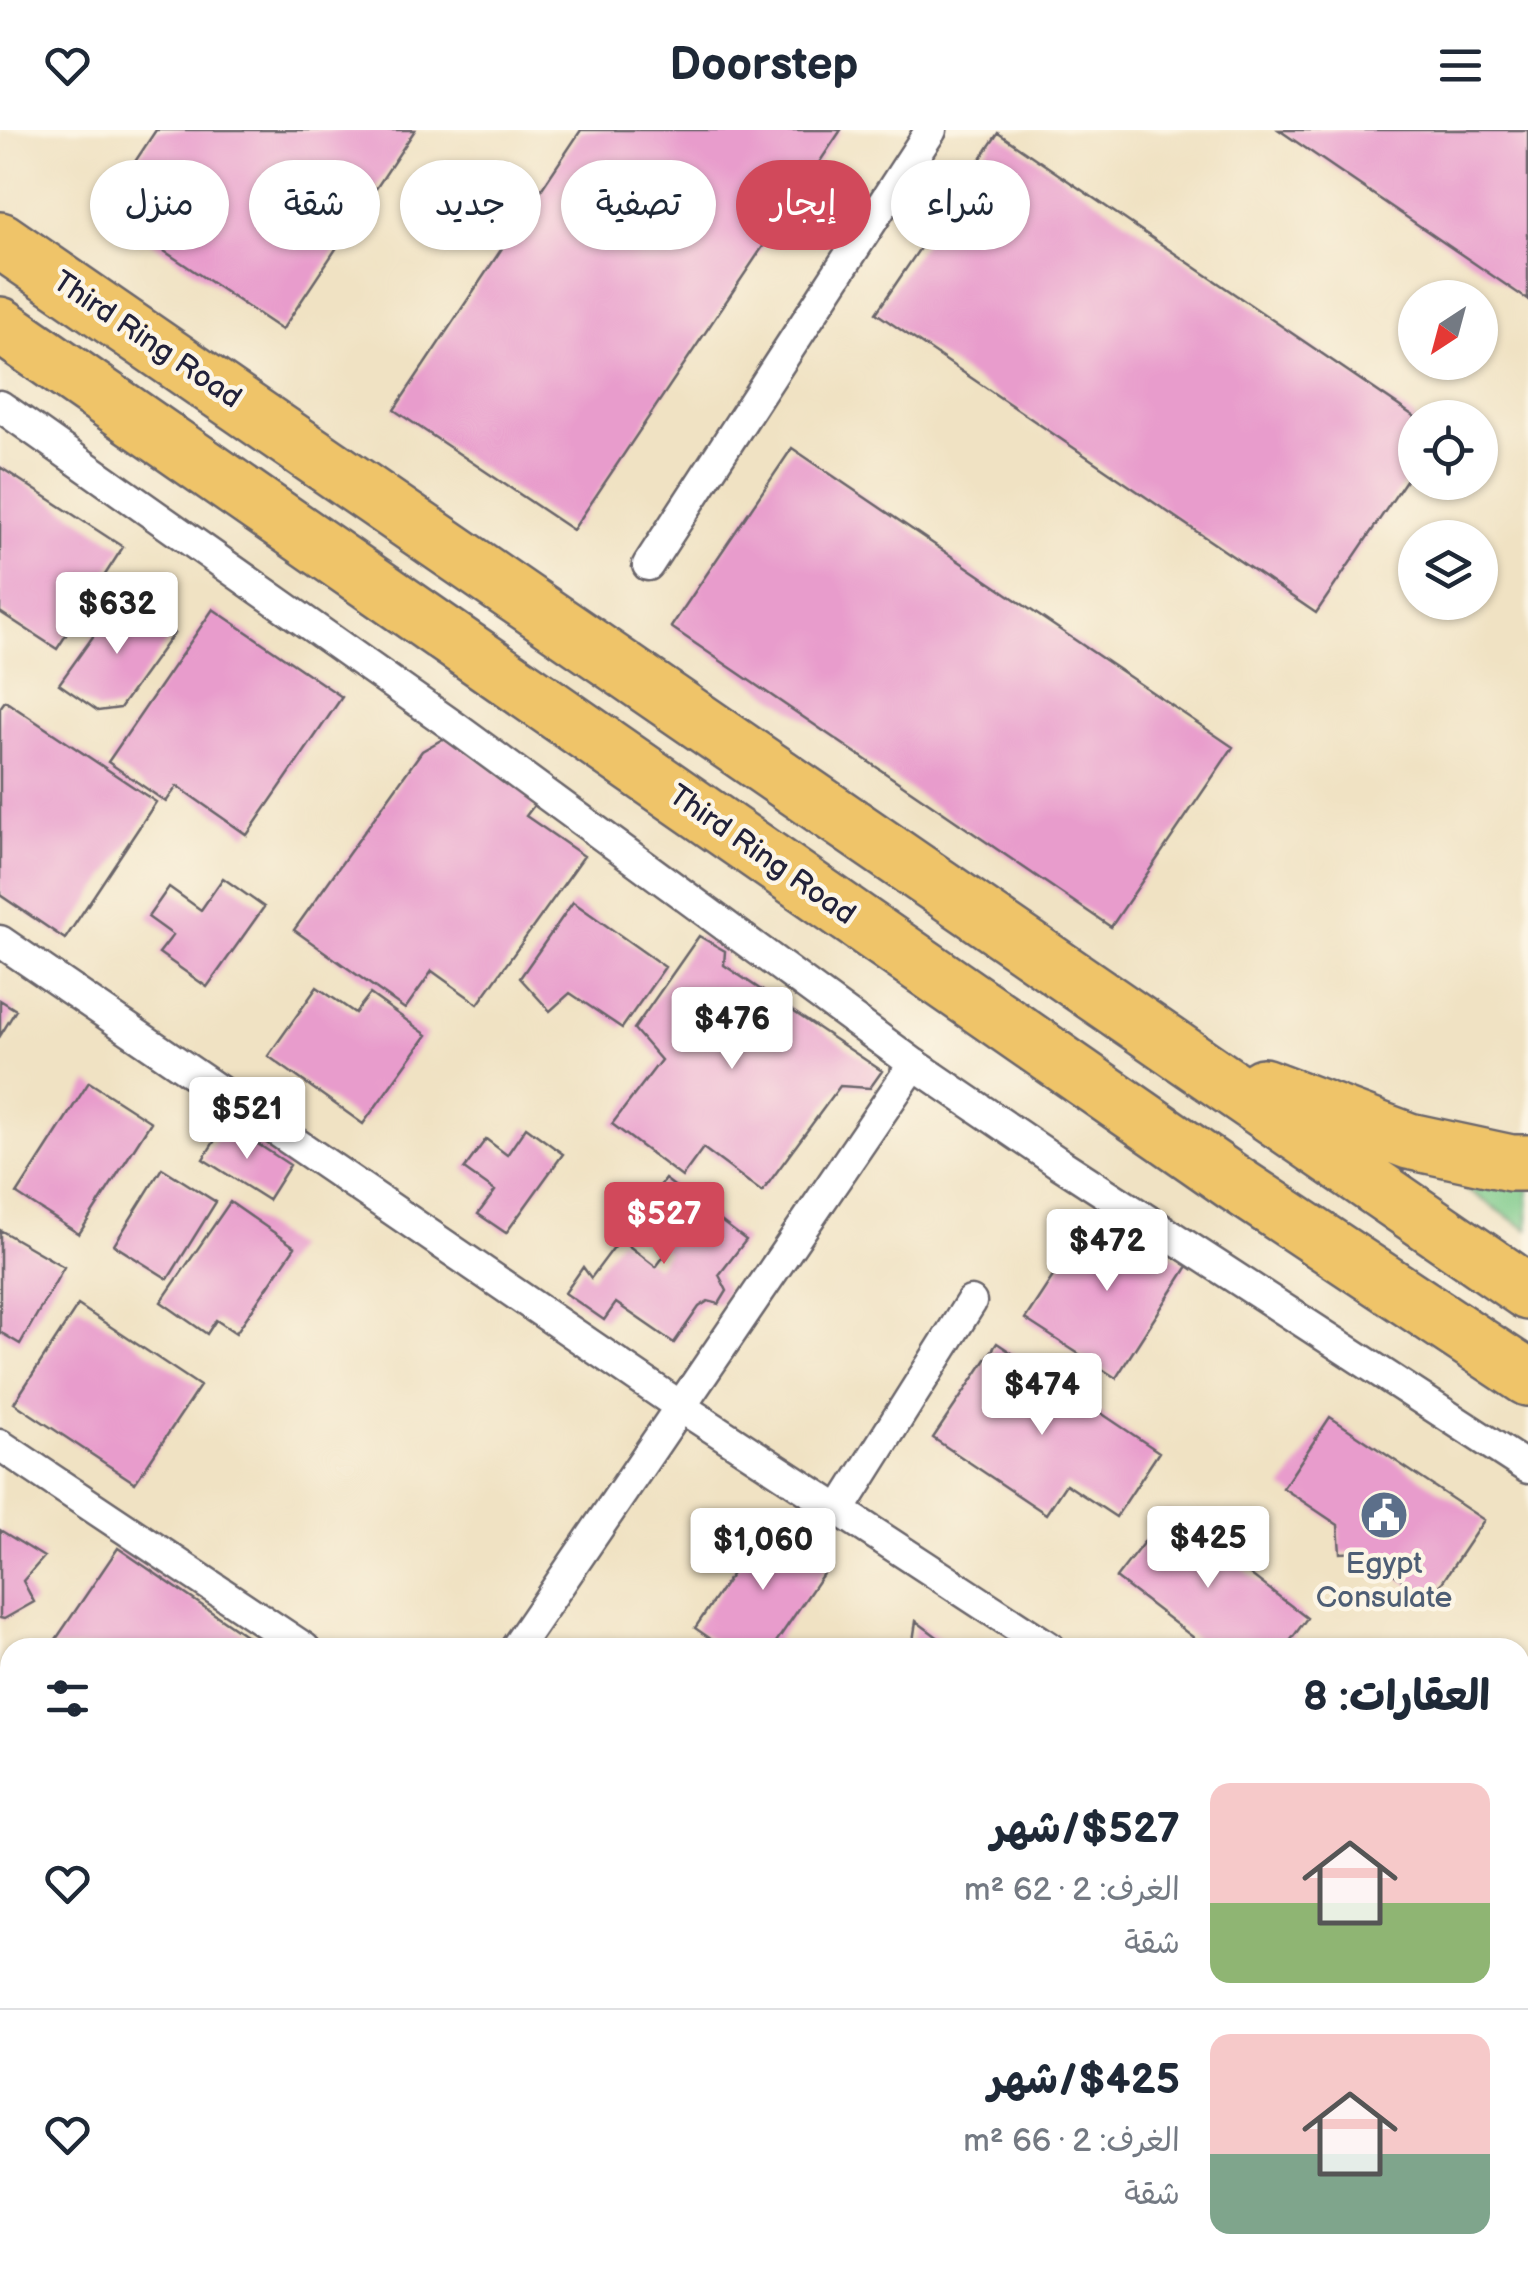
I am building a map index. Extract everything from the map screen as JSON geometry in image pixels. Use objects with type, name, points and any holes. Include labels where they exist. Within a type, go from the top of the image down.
[{"type":"highway","name":"Third Ring Road","points":[[0,240],[1528,1292]]},
{"type":"highway","name":"Third Ring Road","points":[[0,326],[1217,1171],[1528,1378]]},
{"type":"highway","points":[[1188,1056],[1409,1141],[1511,1163],[1528,1162]]},
{"type":"street","points":[[648,564],[931,130]]},
{"type":"street","points":[[0,406],[456,728],[914,1064],[1059,1163],[1528,1468]]},
{"type":"street","points":[[0,941],[681,1407],[1034,1638]]},
{"type":"street","points":[[523,1638],[914,1064]]},
{"type":"street","points":[[838,1512],[971,1302]]},
{"type":"street","points":[[0,1445],[289,1638]]},
{"type":"green space","points":[[1430,1165],[1528,1175],[1528,1230]]},
{"type":"building","points":[[156,130],[415,130],[380,183],[380,160],[249,160],[249,250],[335,250],[282,330],[163,250],[229,250],[229,160],[136,160]]},
{"type":"building","points":[[581,130],[841,130],[821,160],[736,160],[736,250],[761,250],[573,530],[394,410],[501,250],[541,250],[541,190]]},
{"type":"building","points":[[1279,130],[1528,130],[1528,300]]},
{"type":"building","points":[[998,133],[1398,405],[1398,492],[1316,613],[876,313],[919,250],[1030,250],[1030,160],[980,160]]},
{"type":"building","points":[[792,448],[1233,747],[1111,927],[671,627]]},
{"type":"building","points":[[0,467],[123,547],[57,649],[0,612]]},
{"type":"building","points":[[122,596],[174,633],[120,708],[98,711],[59,684]]},
{"type":"building","points":[[213,609],[342,697],[247,835],[177,786],[166,802],[108,762]]},
{"type":"building","points":[[5,701],[156,802],[65,939],[0,895],[0,708]]},
{"type":"building","points":[[448,736],[538,800],[526,816],[584,856],[478,1004],[432,971],[405,1009],[294,930],[422,751]]},
{"type":"building","points":[[223,878],[264,907],[207,987],[159,953],[173,935],[148,917],[169,887],[201,910]]},
{"type":"building","points":[[573,902],[665,967],[622,1028],[570,993],[550,1011],[520,978]]},
{"type":"building","points":[[699,936],[725,951],[724,965],[882,1071],[870,1088],[840,1086],[762,1192],[703,1148],[682,1177],[612,1124],[661,1060],[634,1029]]},
{"type":"building","points":[[317,987],[355,1013],[370,994],[427,1035],[363,1124],[268,1056]]},
{"type":"building","points":[[0,1000],[16,1010],[0,1036]]},
{"type":"building","points":[[89,1082],[151,1122],[79,1234],[17,1194]]},
{"type":"building","points":[[226,1123],[290,1165],[268,1200],[203,1159]]},
{"type":"building","points":[[526,1127],[563,1154],[506,1233],[478,1214],[495,1191],[464,1169],[486,1139],[507,1155]]},
{"type":"building","points":[[162,1168],[216,1202],[168,1279],[114,1245]]},
{"type":"building","points":[[665,1179],[746,1240],[719,1275],[727,1291],[719,1304],[708,1301],[699,1307],[674,1343],[616,1303],[604,1320],[565,1293],[583,1267],[591,1278],[620,1239],[656,1267],[667,1252],[640,1231],[655,1211],[646,1204]]},
{"type":"building","points":[[230,1202],[295,1247],[236,1333],[216,1320],[207,1334],[161,1302]]},
{"type":"building","points":[[1122,1223],[1188,1266],[1116,1378],[1025,1319],[1086,1226]]},
{"type":"building","points":[[0,1230],[64,1267],[20,1344],[0,1332]]},
{"type":"building","points":[[78,1305],[200,1386],[135,1483],[14,1403]]},
{"type":"building","points":[[997,1343],[1159,1452],[1116,1517],[1066,1484],[1046,1514],[933,1438]]},
{"type":"building","points":[[1330,1417],[1484,1520],[1431,1599],[1361,1552],[1340,1553],[1338,1525],[1283,1488]]},
{"type":"building","points":[[1168,1511],[1307,1618],[1292,1638],[1194,1638],[1116,1578]]},
{"type":"building","points":[[767,1522],[829,1565],[779,1638],[710,1638],[695,1628]]},
{"type":"building","points":[[0,1530],[44,1557],[23,1581],[34,1602],[4,1619],[0,1618]]},
{"type":"building","points":[[118,1548],[249,1638],[57,1638]]},
{"type":"building","points":[[916,1621],[939,1638],[913,1638]]},
{"type":"place","name":"Egypt Consulate","points":[[1384,1515]]}]
